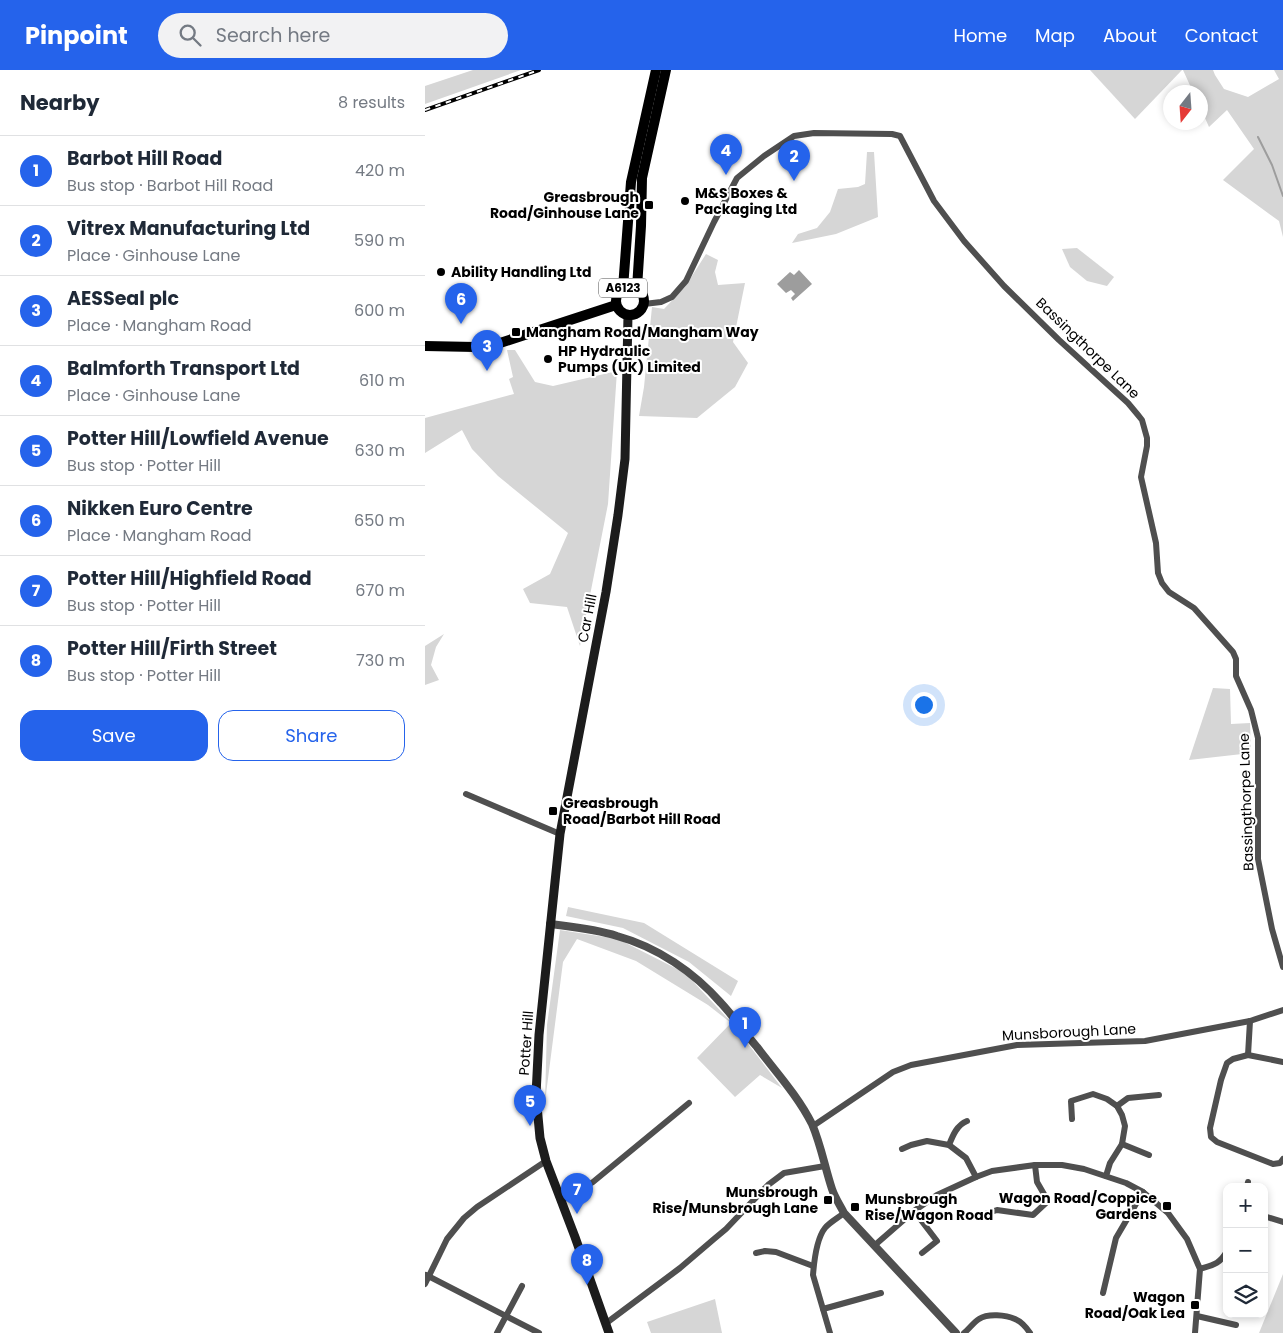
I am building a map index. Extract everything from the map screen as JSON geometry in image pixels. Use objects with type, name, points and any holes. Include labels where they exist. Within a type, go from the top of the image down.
[{"type":"main road","name":"A6123","points":[[623,288],[637,288],[643,295],[644,304],[636,314],[628,315],[620,312],[616,305],[617,295],[623,288],[631,182],[656,70]]},
{"type":"main road","name":"A6123","points":[[637,288],[641,226],[641,178],[666,70]]},
{"type":"main road","name":"A6123","points":[[425,346],[475,347],[500,343],[616,305]]},
{"type":"main road","name":"Car Hill","points":[[550,924],[559,834],[606,592],[618,515],[625,459],[628,315]]},
{"type":"main road","name":"Potter Hill","points":[[550,924],[539,1035],[536,1095],[541,1138],[546,1161],[587,1270],[607,1330]]},
{"type":"street","name":"Bassingthorpe Lane","points":[[644,304],[661,302],[672,297],[686,281],[737,178],[764,156],[794,136],[814,132],[892,134],[900,136],[934,201],[964,241],[1004,286],[1059,340],[1128,403],[1142,420],[1147,438],[1147,446],[1141,477],[1156,544],[1158,573],[1161,583],[1169,592],[1194,608],[1233,652],[1236,659],[1237,676],[1251,710],[1258,738],[1258,859],[1272,929],[1283,967]]},
{"type":"street","points":[[466,794],[559,834]]},
{"type":"street","points":[[550,924],[587,929],[617,936],[649,948],[685,969],[709,990],[789,1088],[806,1114],[813,1126],[833,1191],[844,1213],[956,1333]]},
{"type":"street","name":"Munsborough Lane","points":[[813,1126],[893,1072],[911,1065],[1017,1045],[1145,1041],[1250,1021],[1283,1010]]},
{"type":"street","points":[[1248,1055],[1250,1021]]},
{"type":"street","points":[[1283,1062],[1248,1055],[1233,1058],[1227,1063],[1221,1080],[1210,1128],[1211,1137],[1217,1142],[1273,1164],[1280,1163],[1283,1159]]},
{"type":"street","points":[[1071,1119],[1071,1101],[1093,1094],[1107,1099],[1117,1106],[1125,1126],[1122,1144],[1110,1163],[1106,1176]]},
{"type":"street","points":[[1117,1106],[1128,1098],[1159,1095]]},
{"type":"street","points":[[561,1201],[593,1182],[689,1103]]},
{"type":"street","points":[[949,1144],[961,1123],[967,1121]]},
{"type":"street","points":[[902,1149],[927,1141],[949,1144],[965,1158],[976,1177]]},
{"type":"street","points":[[1122,1144],[1149,1155]]},
{"type":"street","points":[[425,1284],[427,1276],[447,1239],[463,1218],[546,1161]]},
{"type":"street","points":[[985,1214],[997,1210],[1033,1215],[1048,1201],[1037,1182],[1035,1165]]},
{"type":"street","points":[[875,1245],[914,1211],[937,1195],[991,1171],[1035,1165],[1062,1165],[1084,1169],[1126,1183],[1143,1192],[1168,1213],[1187,1239],[1200,1269],[1195,1333]]},
{"type":"street","points":[[607,1330],[726,1229],[768,1185],[784,1173],[825,1166]]},
{"type":"street","points":[[1103,1293],[1116,1238],[1143,1192]]},
{"type":"street","points":[[914,1211],[937,1241],[922,1253]]},
{"type":"street","points":[[830,1333],[813,1275],[813,1266],[820,1237],[824,1229],[844,1213]]},
{"type":"street","points":[[1268,1217],[1283,1222]]},
{"type":"street","points":[[756,1253],[765,1251],[776,1252],[813,1266]]},
{"type":"street","points":[[1200,1269],[1212,1266],[1223,1257]]},
{"type":"street","points":[[427,1276],[539,1333]]},
{"type":"street","points":[[497,1333],[521,1286]]},
{"type":"street","points":[[823,1309],[881,1293]]},
{"type":"street","points":[[964,1333],[980,1318],[992,1316],[1015,1320],[1030,1333]]},
{"type":"street","points":[[1197,1316],[1235,1325]]},
{"type":"shaded area","points":[[473,70],[521,70],[425,104],[425,86]]},
{"type":"shaded area","points":[[1090,70],[1182,70],[1168,85],[1163,85],[1163,90],[1135,119]]},
{"type":"shaded area","points":[[1183,70],[1213,70],[1224,89],[1248,97],[1279,79],[1274,70],[1283,70],[1283,237],[1279,221],[1223,180],[1254,149],[1227,110],[1209,127],[1208,85],[1190,85]]},
{"type":"shaded area","points":[[867,152],[874,152],[878,217],[836,234],[792,243],[798,234],[817,228],[830,212],[838,189],[858,187],[865,184]]},
{"type":"shaded area","points":[[1077,248],[1114,277],[1107,286],[1087,281],[1070,267],[1062,249]]},
{"type":"shaded area","points":[[706,254],[718,260],[715,272],[718,285],[745,283],[733,342],[748,363],[735,387],[697,418],[639,416],[644,387],[652,307],[664,309],[685,287]]},
{"type":"shaded area","points":[[799,270],[812,284],[793,301],[791,298],[795,294],[791,290],[786,293],[777,284],[790,272],[794,275]]},
{"type":"shaded area","points":[[507,350],[515,350],[535,382],[553,386],[617,371],[608,504],[580,646],[567,607],[530,603],[523,589],[550,574],[568,533],[498,476],[472,449],[462,430],[425,453],[425,418],[514,394],[509,379],[513,377]]},
{"type":"shaded area","points":[[444,634],[436,647],[431,665],[439,680],[425,685],[425,646]]},
{"type":"shaded area","points":[[1213,688],[1230,689],[1231,724],[1250,723],[1251,753],[1189,760]]},
{"type":"shaded area","points":[[568,907],[644,923],[738,981],[731,996],[689,962],[623,928],[566,916]]},
{"type":"shaded area","points":[[560,930],[618,939],[685,973],[732,1023],[782,1088],[760,1075],[735,1097],[697,1058],[731,1023],[708,1005],[636,961],[577,939],[563,962],[545,1102],[547,1025]]},
{"type":"shaded area","points":[[1283,1274],[1283,1333],[1259,1333],[1265,1318],[1268,1318],[1268,1311]]},
{"type":"shaded area","points":[[715,1299],[722,1333],[651,1333],[647,1322]]},
{"type":"waterway","points":[[1258,137],[1272,165],[1283,196]]},
{"type":"railway","points":[[425,110],[539,70]]},
{"type":"place","name":"Balmforth Transport Ltd","points":[[726,175]]},
{"type":"place","name":"Vitrex Manufacturing Ltd","points":[[794,181]]},
{"type":"place","name":"M&S Boxes & Packaging Ltd","points":[[685,201]]},
{"type":"place","name":"Greasbrough Road/Ginhouse Lane","points":[[649,205]]},
{"type":"place","name":"Ability Handling Ltd","points":[[441,272]]},
{"type":"place","name":"Nikken Euro Centre","points":[[461,324]]},
{"type":"place","name":"Mangham Road/Mangham Way","points":[[516,332]]},
{"type":"place","name":"HP Hydraulic Pumps (UK) Limited","points":[[548,359]]},
{"type":"place","name":"AESSeal plc","points":[[487,371]]},
{"type":"place","name":"Greasbrough Road/Barbot Hill Road","points":[[553,811]]},
{"type":"place","name":"Barbot Hill Road","points":[[745,1048]]},
{"type":"place","name":"Potter Hill/Lowfield Avenue","points":[[530,1126]]},
{"type":"place","name":"Munsbrough Rise/Munsbrough Lane","points":[[828,1200]]},
{"type":"place","name":"Wagon Road/Coppice Gardens","points":[[1167,1206]]},
{"type":"place","name":"Munsbrough Rise/Wagon Road","points":[[855,1207]]},
{"type":"place","name":"Potter Hill/Highfield Road","points":[[577,1214]]},
{"type":"place","name":"Potter Hill/Firth Street","points":[[587,1285]]},
{"type":"place","name":"Wagon Road/Oak Lea","points":[[1195,1305]]}]
